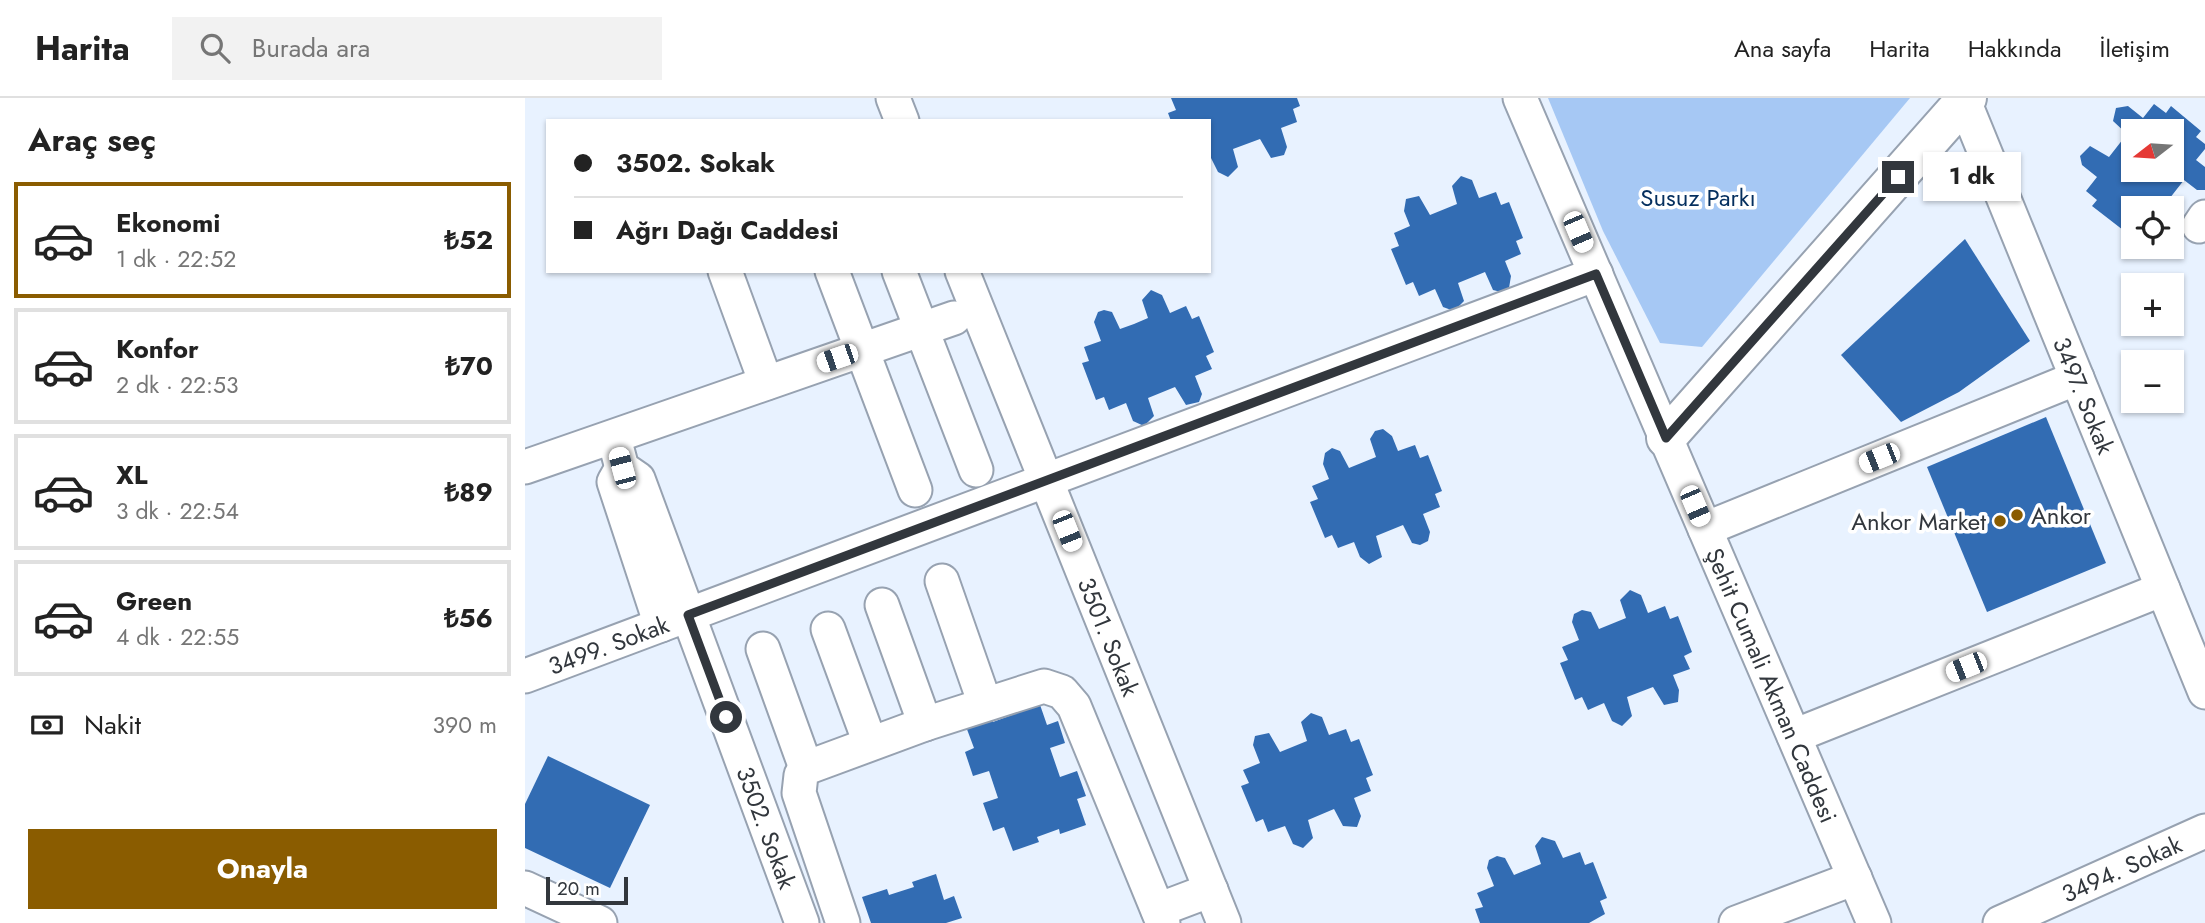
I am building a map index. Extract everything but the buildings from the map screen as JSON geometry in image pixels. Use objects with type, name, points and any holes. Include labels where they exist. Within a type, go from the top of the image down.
[{"type":"main road","points":[[1666,438],[1966,99]]},
{"type":"street","points":[[893,98],[901,119]]},
{"type":"street","name":"Şehit Cumali Akman Caddesi","points":[[1521,98],[1874,923]]},
{"type":"street","name":"3497. Sokak","points":[[1966,99],[2205,692]]},
{"type":"street","points":[[726,273],[766,383]]},
{"type":"street","points":[[833,273],[915,490]]},
{"type":"street","points":[[900,273],[976,470]]},
{"type":"street","name":"3501. Sokak","points":[[964,273],[1224,923]]},
{"type":"street","name":"3499. Sokak","points":[[525,676],[1596,274]]},
{"type":"street","points":[[525,467],[618,453],[766,383],[954,318]]},
{"type":"street","points":[[1705,528],[2077,378]]},
{"type":"street","name":"3502. Sokak","points":[[618,453],[638,479],[674,620],[802,923]]},
{"type":"street","points":[[942,581],[985,704]]},
{"type":"street","points":[[1794,736],[2163,589]]},
{"type":"street","points":[[882,605],[925,724]]},
{"type":"street","points":[[828,629],[870,743]]},
{"type":"street","points":[[763,649],[806,768]]},
{"type":"street","points":[[843,923],[799,793],[801,775],[806,768],[925,724],[1044,686],[1062,692],[1074,706],[1161,916],[1211,890]]},
{"type":"street","name":"3494. Sokak","points":[[2000,923],[2205,831]]},
{"type":"street","points":[[1736,923],[1855,878]]},
{"type":"street","points":[[525,888],[600,923]]},
{"type":"green space","name":"Susuz Parkı","points":[[1548,98],[1910,98],[1702,347],[1660,343],[1603,231]]},
{"type":"place","name":"Ankor","points":[[2017,515]]},
{"type":"place","name":"Ankor Market","points":[[2000,521]]},
{"type":"route","points":[[726,717],[688,615],[1596,274],[1666,438],[1898,177]]}]
